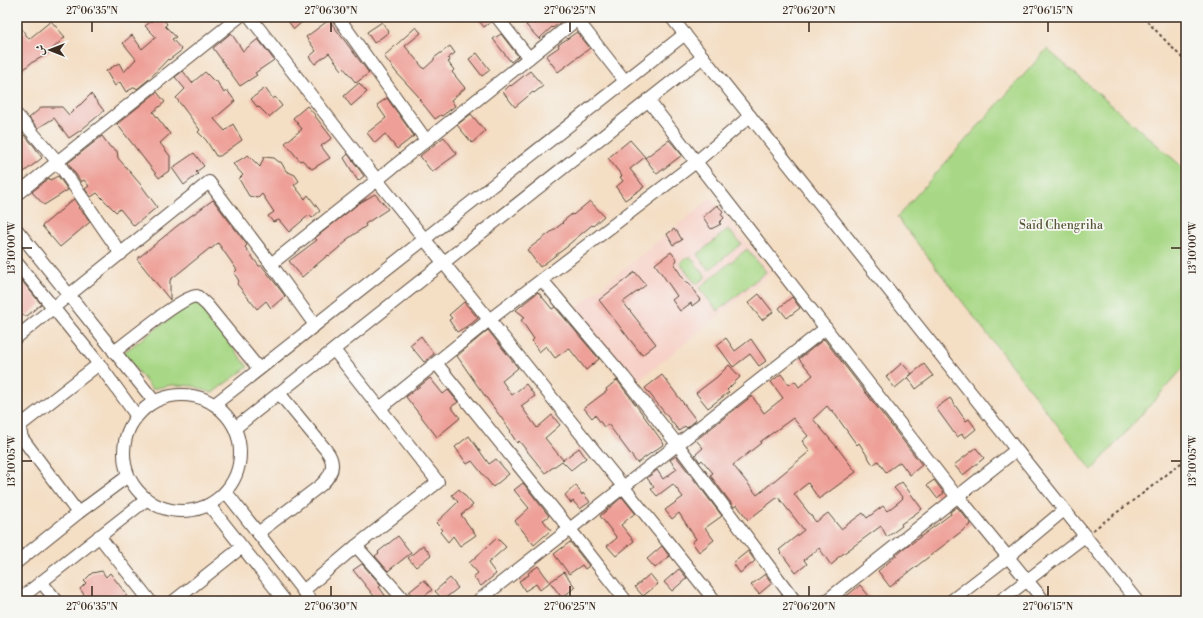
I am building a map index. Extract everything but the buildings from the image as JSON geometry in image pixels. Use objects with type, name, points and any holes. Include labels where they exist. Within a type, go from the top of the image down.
[{"type":"street","points":[[17,194],[239,17]]},
{"type":"street","points":[[250,17],[377,180],[715,601]]},
{"type":"street","points":[[338,17],[426,140]]},
{"type":"street","points":[[497,17],[529,58]]},
{"type":"street","points":[[671,17],[1137,601]]},
{"type":"street","points":[[271,264],[577,18],[625,81]]},
{"type":"street","points":[[215,404],[685,34]]},
{"type":"street","points":[[235,428],[703,57]]},
{"type":"street","points":[[648,100],[957,497],[962,501],[1044,601]]},
{"type":"street","points":[[17,115],[57,161],[121,254]]},
{"type":"street","points":[[380,408],[489,320],[696,162],[750,116]]},
{"type":"street","points":[[17,337],[209,182],[315,325]]},
{"type":"street","points":[[17,230],[154,401]]},
{"type":"street","points":[[17,263],[99,364],[136,416]]},
{"type":"street","points":[[542,280],[624,377],[677,444],[795,601]]},
{"type":"street","points":[[114,352],[176,305],[190,297],[197,296],[207,305],[259,369]]},
{"type":"street","points":[[478,601],[826,328]]},
{"type":"street","points":[[303,591],[356,546],[438,482],[334,350]]},
{"type":"street","points":[[436,363],[626,601]]},
{"type":"street","points":[[78,513],[22,438],[20,430],[21,425],[26,420],[99,364]]},
{"type":"street","points":[[258,533],[321,485],[329,476],[332,467],[331,458],[326,450],[279,393]]},
{"type":"street","points":[[185,394],[200,397],[215,404],[227,415],[235,428],[240,444],[240,461],[235,478],[226,492],[209,505],[193,510],[177,511],[161,508],[146,500],[136,489],[128,476],[124,460],[124,444],[128,429],[136,416],[144,407],[168,395],[185,394]]},
{"type":"street","points":[[826,601],[1016,450]]},
{"type":"street","points":[[18,558],[128,476]]},
{"type":"street","points":[[226,492],[311,601]]},
{"type":"street","points":[[17,601],[98,536],[146,500]]},
{"type":"street","points":[[209,505],[285,601]]},
{"type":"street","points":[[951,601],[1008,557],[1064,510]]},
{"type":"street","points":[[98,536],[150,601]]},
{"type":"street","points":[[1000,601],[1085,536]]},
{"type":"street","points":[[356,546],[405,601]]},
{"type":"street","points":[[174,601],[242,547]]},
{"type":"street","points":[[41,582],[57,601]]},
{"type":"path","points":[[1143,17],[1186,62]]},
{"type":"path","points":[[1085,536],[1186,459]]},
{"type":"shaded area","points":[[711,198],[771,273],[636,383],[575,309]]},
{"type":"green space","name":"Saïd Chengriha","points":[[1047,49],[1186,170],[1186,365],[1092,470],[897,217]]},
{"type":"green space","points":[[728,229],[741,244],[709,270],[697,255]]},
{"type":"green space","points":[[747,249],[766,272],[718,311],[699,288]]},
{"type":"green space","points":[[690,256],[706,277],[696,284],[680,263]]},
{"type":"green space","points":[[198,303],[248,367],[212,393],[194,386],[172,385],[152,389],[123,353],[190,304]]}]
